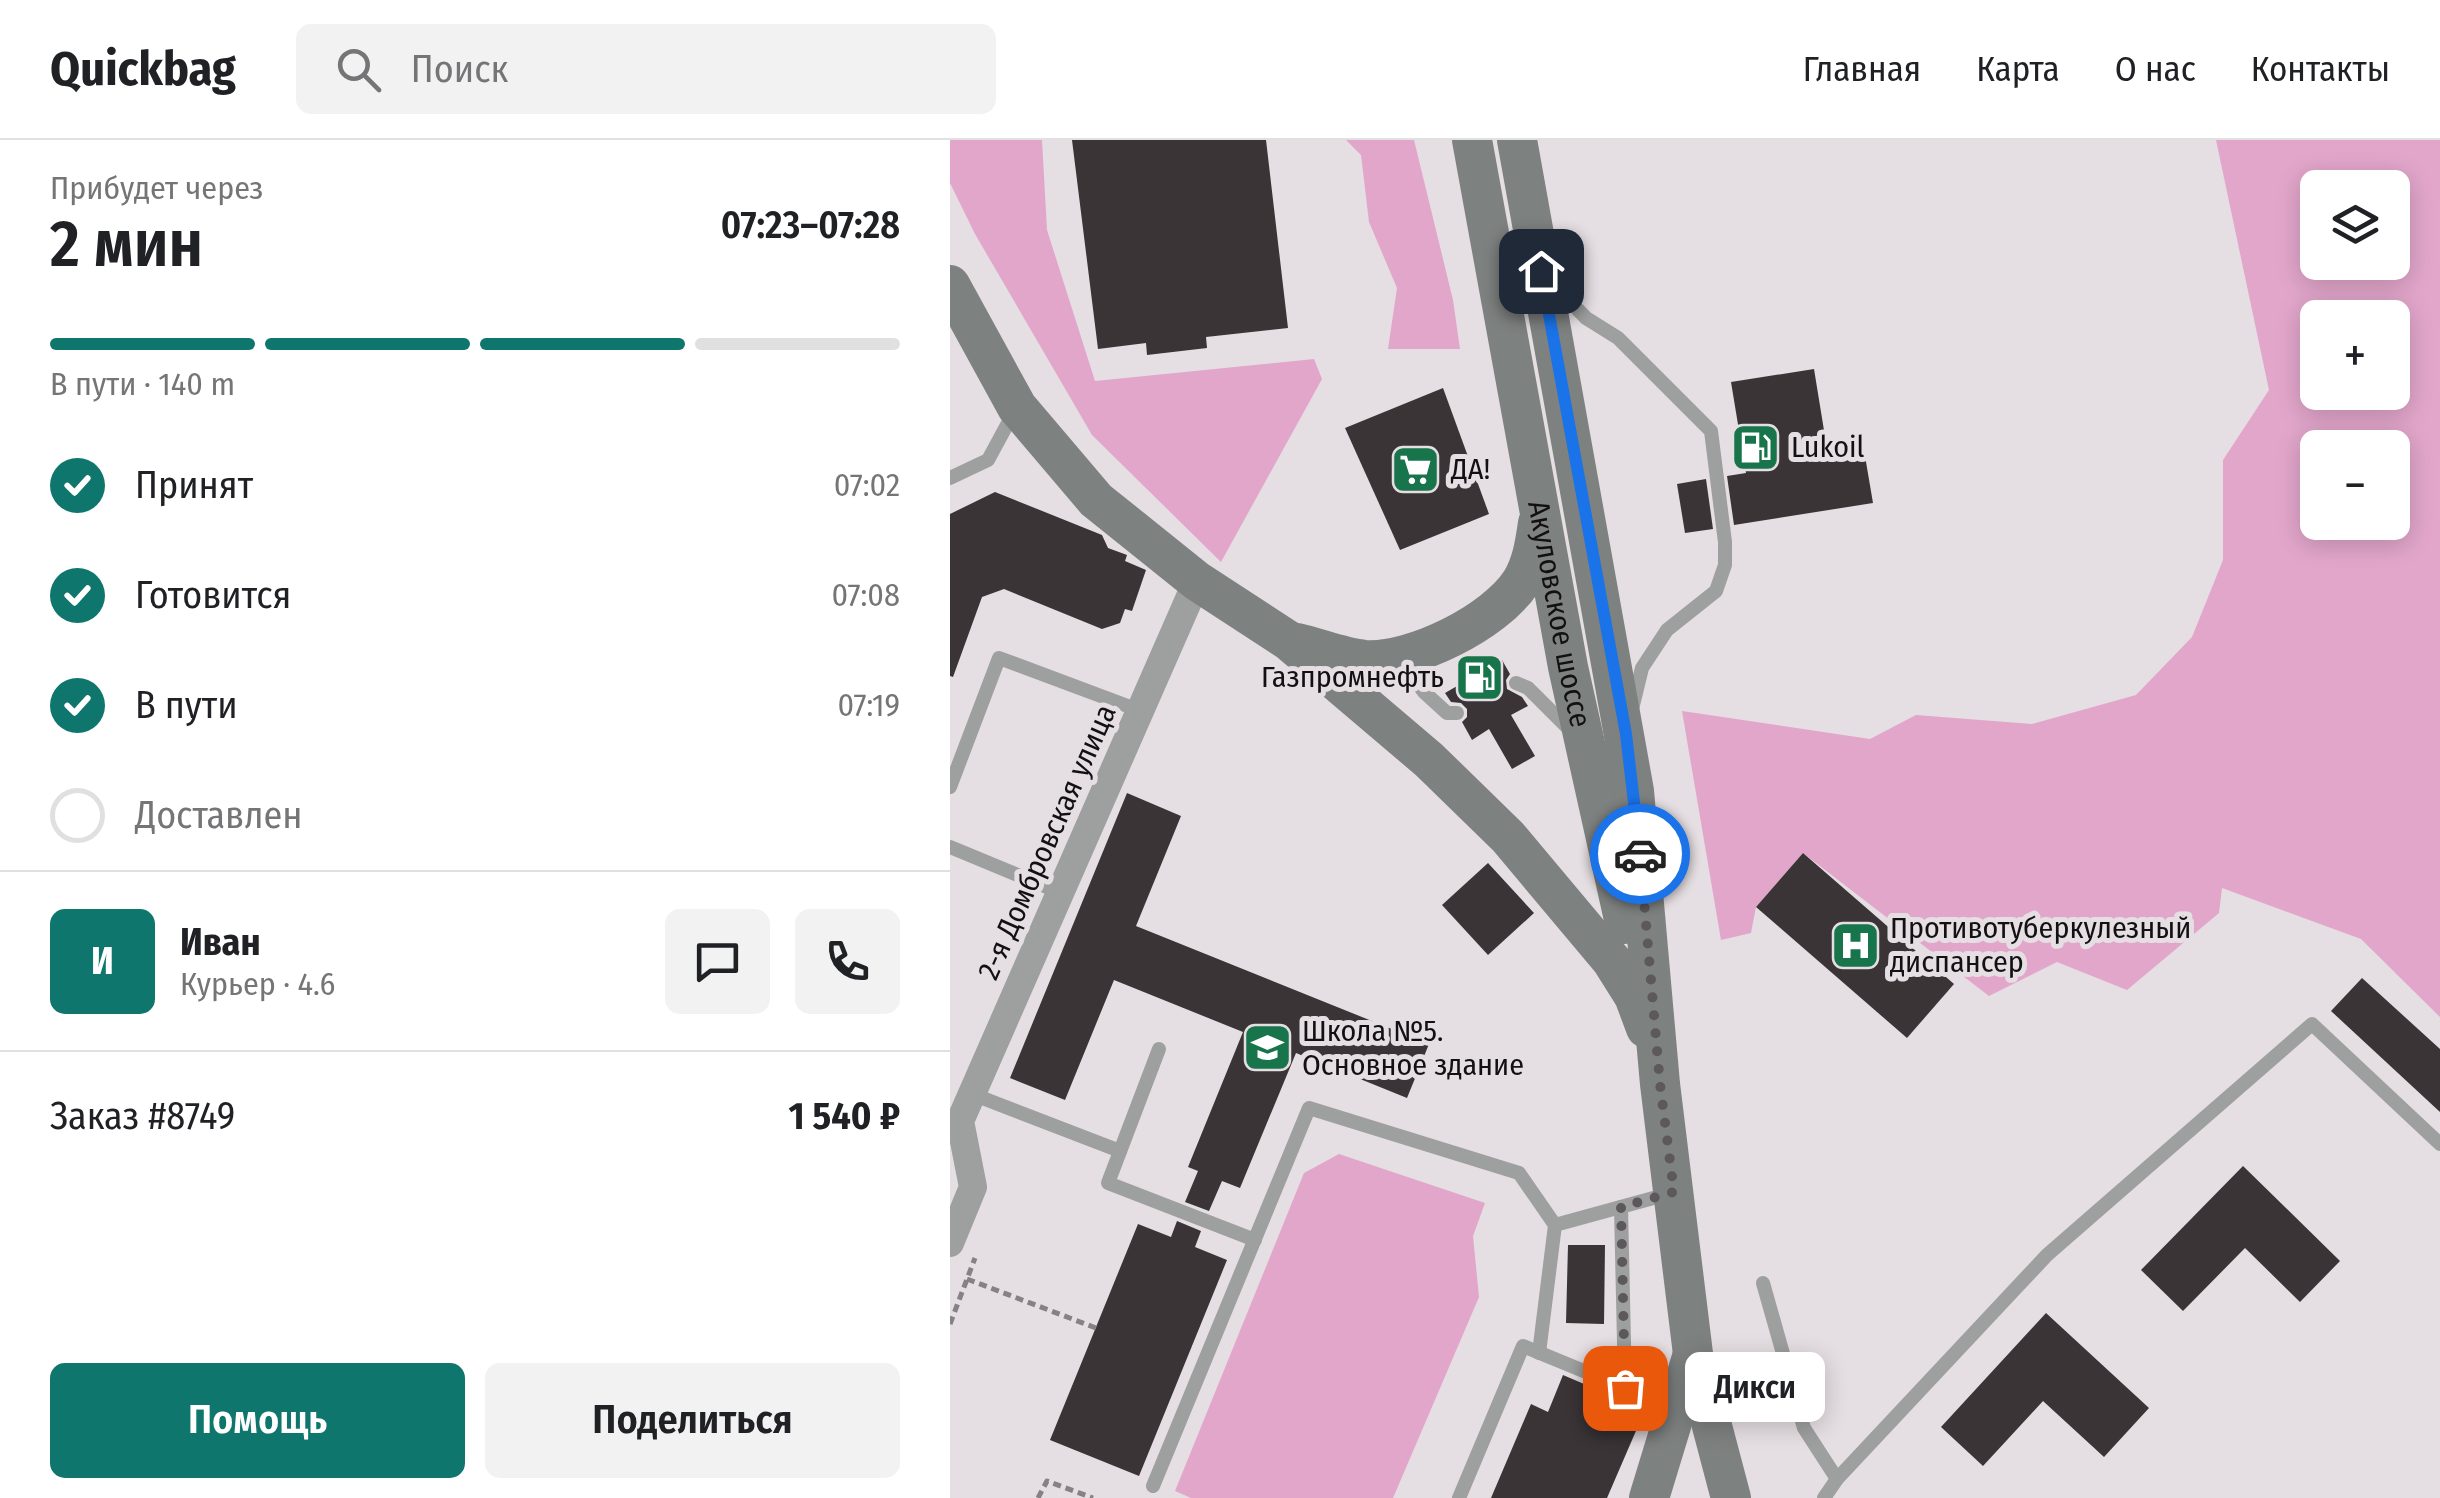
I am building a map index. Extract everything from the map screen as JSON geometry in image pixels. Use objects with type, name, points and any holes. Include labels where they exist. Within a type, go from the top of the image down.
[{"type":"street","name":"Акуловское шоссе","points":[[1472,140],[1585,745],[1660,1084]]},
{"type":"street","name":"Акуловское шоссе","points":[[1518,142],[1626,734],[1660,1084],[1693,1354],[1729,1485]]},
{"type":"street","points":[[950,285],[1017,407],[1096,500],[1197,580],[1290,641],[1429,760],[1508,837],[1612,961],[1634,996],[1650,1041]]},
{"type":"street","points":[[1290,641],[1365,660],[1399,657],[1448,640],[1498,605],[1520,584],[1534,552],[1540,509]]},
{"type":"street","name":"2-я Домбровская улица","points":[[950,1244],[974,1187],[960,1121],[1197,580]]},
{"type":"street","points":[[1649,1498],[1693,1354]]},
{"type":"street","points":[[1663,1460],[1695,1454],[1711,1460],[1729,1485]]},
{"type":"lane","points":[[1541,271],[1586,318],[1618,338],[1711,431],[1725,565],[1716,590],[1667,630],[1642,668],[1626,734]]},
{"type":"lane","points":[[950,478],[988,460],[1017,407]]},
{"type":"lane","points":[[1399,657],[1424,692],[1446,713],[1457,713]]},
{"type":"lane","points":[[950,787],[998,658],[1141,711]]},
{"type":"lane","points":[[1516,684],[1528,688],[1585,745]]},
{"type":"lane","points":[[950,846],[1059,892]]},
{"type":"lane","points":[[1824,1498],[1837,1479],[2047,1255],[2312,1024],[2440,1144]]},
{"type":"lane","points":[[1159,1050],[1108,1183],[1254,1240]]},
{"type":"lane","points":[[972,1094],[1120,1151]]},
{"type":"lane","points":[[1152,1486],[1309,1108],[1519,1174],[1555,1225],[1539,1353]]},
{"type":"lane","points":[[1555,1225],[1674,1192]]},
{"type":"lane","points":[[1621,1207],[1625,1388]]},
{"type":"lane","points":[[1764,1283],[1804,1428],[1837,1479]]},
{"type":"lane","points":[[1460,1498],[1523,1346],[1625,1388],[1680,1405]]},
{"type":"path","points":[[967,1278],[1096,1328]]},
{"type":"path","points":[[1038,1498],[1047,1481],[1093,1498]]},
{"type":"shaded area","points":[[950,140],[1042,140],[1047,230],[1095,381],[1314,359],[1322,379],[1221,562],[1092,435],[975,234],[950,183]]},
{"type":"shaded area","points":[[1346,140],[1414,140],[1453,300],[1460,349],[1388,349],[1397,288],[1369,222],[1361,155]]},
{"type":"shaded area","points":[[2216,140],[2440,140],[2440,1017],[2361,939],[2222,888],[2219,913],[2127,990],[2057,962],[1989,996],[1803,853],[1756,907],[1751,933],[1721,940],[1682,711],[1870,739],[1916,715],[2032,724],[2136,695],[2192,637],[2223,560],[2223,460],[2269,390]]},
{"type":"shaded area","points":[[1339,1154],[1485,1203],[1473,1236],[1479,1297],[1393,1498],[1191,1498],[1175,1491],[1304,1173]]},
{"type":"building","points":[[1072,140],[1266,140],[1288,328],[1206,337],[1207,348],[1147,355],[1146,343],[1098,349]]},
{"type":"building","points":[[1814,369],[1829,461],[1865,456],[1873,503],[1734,525],[1727,476],[1746,473],[1731,382]]},
{"type":"building","points":[[1443,388],[1489,514],[1400,550],[1345,428]]},
{"type":"building","points":[[1706,479],[1713,529],[1685,533],[1677,484]]},
{"type":"building","points":[[995,492],[1102,535],[1108,548],[1127,555],[1125,561],[1146,570],[1132,611],[1125,609],[1120,623],[1102,629],[1004,589],[982,597],[953,677],[950,514]]},
{"type":"building","points":[[1502,660],[1510,674],[1507,689],[1522,697],[1528,706],[1511,715],[1535,756],[1512,769],[1489,729],[1472,740],[1462,722],[1467,709],[1461,703],[1451,702],[1445,693]]},
{"type":"building","points":[[1127,793],[1181,816],[1136,926],[1429,1044],[1407,1098],[1296,1053],[1240,1188],[1222,1181],[1209,1211],[1185,1202],[1198,1171],[1188,1167],[1243,1032],[1114,980],[1065,1100],[1010,1078]]},
{"type":"building","name":"Противотуберкулезный диспансер","points":[[1803,853],[1954,984],[1907,1038],[1756,907]]},
{"type":"building","points":[[1488,863],[1534,913],[1488,955],[1442,905]]},
{"type":"building","points":[[2362,978],[2440,1049],[2440,1112],[2331,1011]]},
{"type":"building","points":[[2243,1166],[2340,1261],[2300,1302],[2245,1248],[2183,1311],[2141,1270]]},
{"type":"building","points":[[1177,1221],[1201,1231],[1195,1247],[1227,1260],[1139,1476],[1050,1440],[1138,1224],[1171,1237]]},
{"type":"building","points":[[1568,1245],[1605,1245],[1604,1324],[1566,1323]]},
{"type":"building","points":[[2046,1313],[2149,1408],[2104,1457],[2043,1401],[1983,1466],[1941,1427]]},
{"type":"building","points":[[1563,1375],[1645,1410],[1607,1498],[1491,1498],[1531,1404],[1548,1412]]},
{"type":"way so far","points":[[1625,1388],[1621,1207],[1674,1192],[1660,1084],[1640,854]]},
{"type":"place","name":"Lukoil","points":[[1756,447]]},
{"type":"place","name":"ДА!","points":[[1416,469]]},
{"type":"place","name":"Газпромнефть","points":[[1479,677]]},
{"type":"place","name":"Противотуберкулезный диспансер","points":[[1855,945]]},
{"type":"place","name":"Школа №5. Основное здание","points":[[1267,1048]]},
{"type":"place","name":"Дикси","points":[[1625,1388]]},
{"type":"route","points":[[1541,271],[1626,734],[1640,854]]}]
